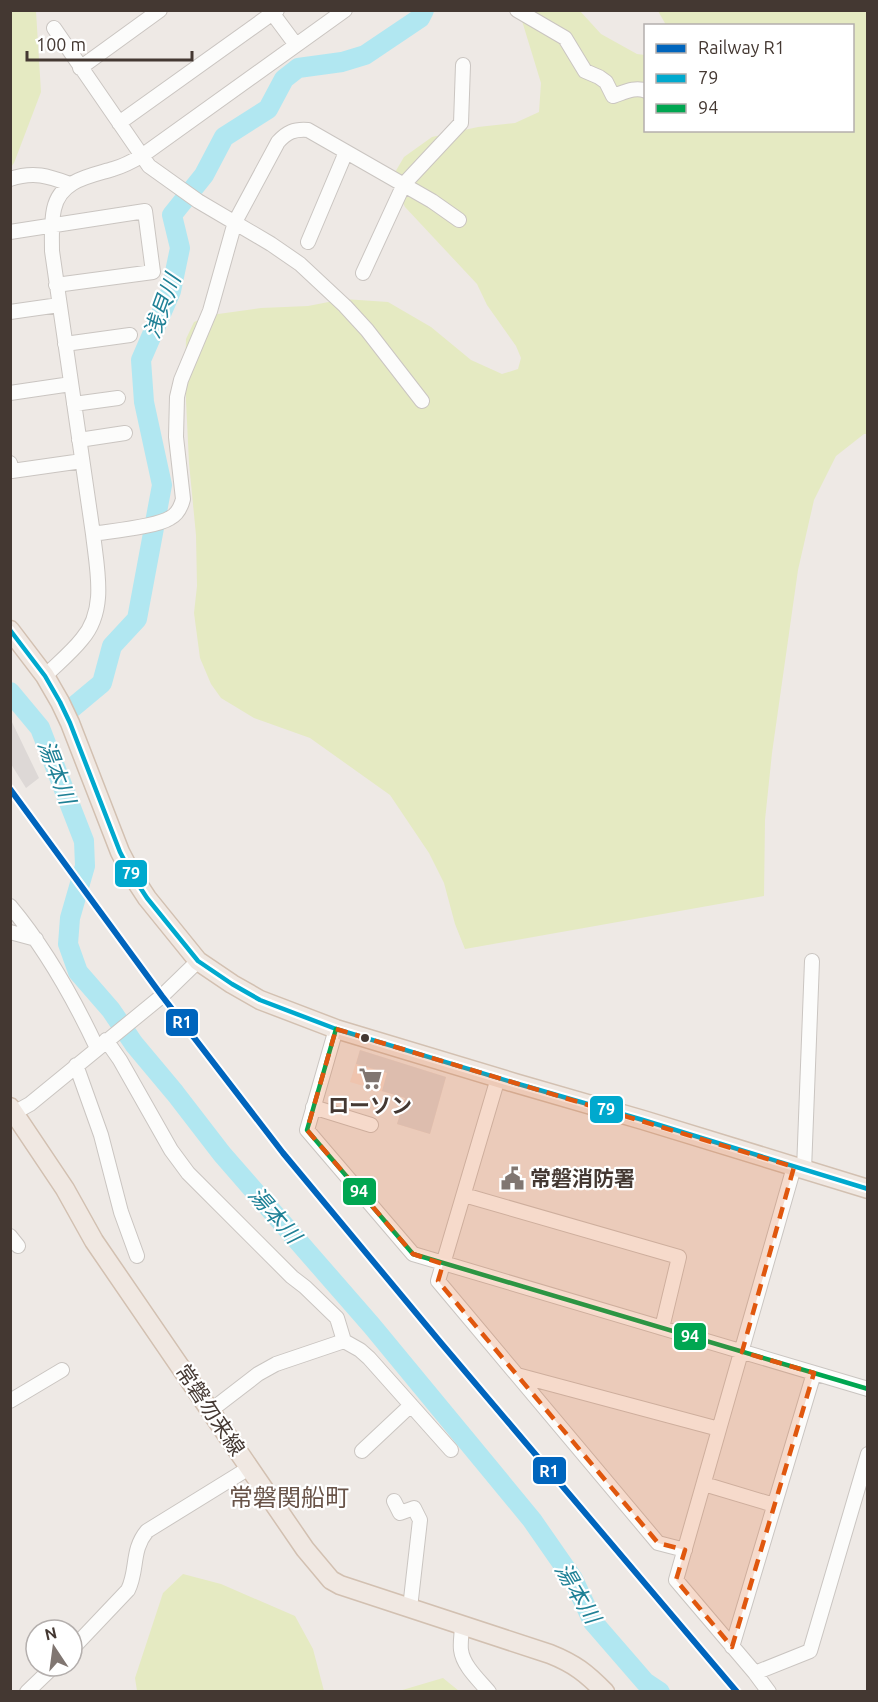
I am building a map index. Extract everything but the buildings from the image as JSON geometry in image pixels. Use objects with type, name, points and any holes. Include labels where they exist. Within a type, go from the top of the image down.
[{"type":"main road","points":[[10,630],[45,676],[70,723],[120,852],[132,875],[147,898],[198,961],[231,984],[260,1000],[336,1029],[867,1189]]},
{"type":"main road","name":"常磐勿来線","points":[[12,1112],[65,1189],[94,1241],[305,1549],[331,1580],[340,1585],[550,1654],[584,1671],[605,1692]]},
{"type":"street","points":[[80,68],[160,10]]},
{"type":"street","points":[[45,676],[82,640],[90,628],[97,613],[98,576],[56,285],[52,251],[54,207],[60,194],[70,184],[87,176],[130,164],[143,156],[345,10]]},
{"type":"street","points":[[517,10],[564,38],[585,71],[606,82],[613,96],[636,89],[644,90]]},
{"type":"street","points":[[119,123],[273,12],[296,45]]},
{"type":"street","points":[[54,28],[149,166],[198,201],[300,264],[367,330],[422,401]]},
{"type":"street","points":[[363,273],[404,184],[462,123],[463,64]]},
{"type":"street","points":[[93,534],[164,521],[181,507],[183,499],[176,436],[177,397],[181,380],[210,311],[235,222],[278,142],[286,134],[292,130],[308,130],[404,184],[459,220]]},
{"type":"street","points":[[308,242],[346,152]]},
{"type":"street","points":[[10,179],[35,174],[70,184]]},
{"type":"street","points":[[10,232],[145,211],[153,272],[56,285]]},
{"type":"street","points":[[10,312],[59,305]]},
{"type":"street","points":[[65,344],[130,335]]},
{"type":"street","points":[[10,393],[71,384]]},
{"type":"street","points":[[74,404],[118,398]]},
{"type":"street","points":[[79,440],[125,433]]},
{"type":"street","points":[[10,464],[12,471],[82,461]]},
{"type":"street","points":[[10,906],[36,939],[79,1009],[120,1060],[171,1150],[188,1173],[292,1277],[337,1318],[344,1341],[369,1358],[451,1450]]},
{"type":"street","points":[[10,932],[36,939]]},
{"type":"street","points":[[12,1112],[30,1104],[180,979],[198,961]]},
{"type":"street","points":[[769,1692],[676,1580],[742,1352],[799,1169],[812,962]]},
{"type":"street","points":[[336,1029],[307,1130],[414,1254],[867,1389]]},
{"type":"street","points":[[76,1065],[101,1135],[124,1221],[137,1256]]},
{"type":"street","points":[[498,1078],[438,1281],[658,1543],[685,1550]]},
{"type":"street","points":[[313,1107],[371,1125]]},
{"type":"street","points":[[464,1195],[679,1257],[662,1328]]},
{"type":"street","points":[[210,1411],[258,1374],[276,1364],[344,1341]]},
{"type":"street","points":[[10,1401],[62,1370]]},
{"type":"street","points":[[732,1647],[814,1373]]},
{"type":"street","points":[[517,1375],[719,1429]]},
{"type":"street","points":[[362,1451],[411,1405]]},
{"type":"street","points":[[755,1673],[810,1651],[867,1454]]},
{"type":"street","points":[[84,1636],[128,1590],[133,1581],[136,1551],[147,1531],[249,1468]]},
{"type":"street","points":[[704,1484],[774,1505]]},
{"type":"street","points":[[394,1501],[400,1513],[414,1508],[420,1520],[410,1608]]},
{"type":"street","points":[[462,1625],[463,1658],[466,1665],[489,1692]]},
{"type":"street","points":[[27,1692],[42,1678]]},
{"type":"highlighted area","points":[[336,1029],[794,1167],[742,1352],[814,1373],[732,1647],[676,1580],[685,1550],[658,1543],[438,1281],[443,1264],[413,1254],[307,1130]]},
{"type":"shaded area","points":[[10,718],[39,778],[26,788],[11,764]]},
{"type":"shaded area","points":[[360,1050],[446,1077],[430,1134],[397,1124],[405,1098],[350,1082]]},
{"type":"shaded area","points":[[360,1050],[446,1077],[430,1134],[397,1124],[405,1098],[382,1091],[387,1073],[356,1064]]},
{"type":"green space","points":[[11,10],[36,11],[41,92],[11,167]]},
{"type":"green space","points":[[519,11],[580,11],[601,34],[637,54],[644,55],[644,132],[854,132],[854,24],[665,24],[658,11],[867,11],[867,434],[836,456],[814,500],[798,570],[772,753],[765,820],[764,896],[465,949],[455,924],[444,883],[429,853],[390,795],[310,738],[254,718],[221,698],[211,684],[200,658],[194,613],[197,586],[196,535],[189,463],[185,380],[186,339],[194,322],[211,315],[261,308],[308,306],[344,299],[388,302],[431,327],[471,360],[502,374],[518,369],[521,358],[516,346],[487,305],[477,284],[405,207],[391,179],[404,157],[432,137],[478,127],[515,123],[539,112],[541,83]]},
{"type":"green space","points":[[183,1574],[221,1584],[295,1616],[313,1649],[324,1691],[137,1691],[135,1678],[163,1593]]},
{"type":"green space","points":[[443,1678],[459,1691],[399,1691]]},
{"type":"waterway","name":"浅貝川","points":[[72,708],[102,683],[112,646],[137,619],[162,485],[144,402],[141,360],[171,291],[180,248],[172,215],[204,175],[224,137],[268,109],[284,79],[298,68],[342,62],[365,55],[420,18],[424,10]]},
{"type":"waterway","name":"湯本川","points":[[10,692],[40,728],[84,841],[85,866],[70,918],[68,944],[78,972],[111,1010],[134,1044],[222,1154],[372,1326],[532,1520],[573,1579],[593,1622],[645,1682],[660,1692]]},
{"type":"rail line","name":"R1","points":[[10,789],[162,996],[283,1153],[737,1692]]},
{"type":"transit line","name":"79","points":[[10,630],[45,676],[60,702],[120,852],[132,875],[147,898],[198,961],[232,984],[260,1000],[336,1029],[868,1189]]},
{"type":"transit line","name":"94","points":[[336,1029],[307,1130],[413,1254],[868,1389]]},
{"type":"place","name":"ローソン","points":[[370,1078]]},
{"type":"place","name":"常磐消防署","points":[[512,1179]]},
{"type":"district","name":"常磐関船町","points":[[289,1498]]}]
